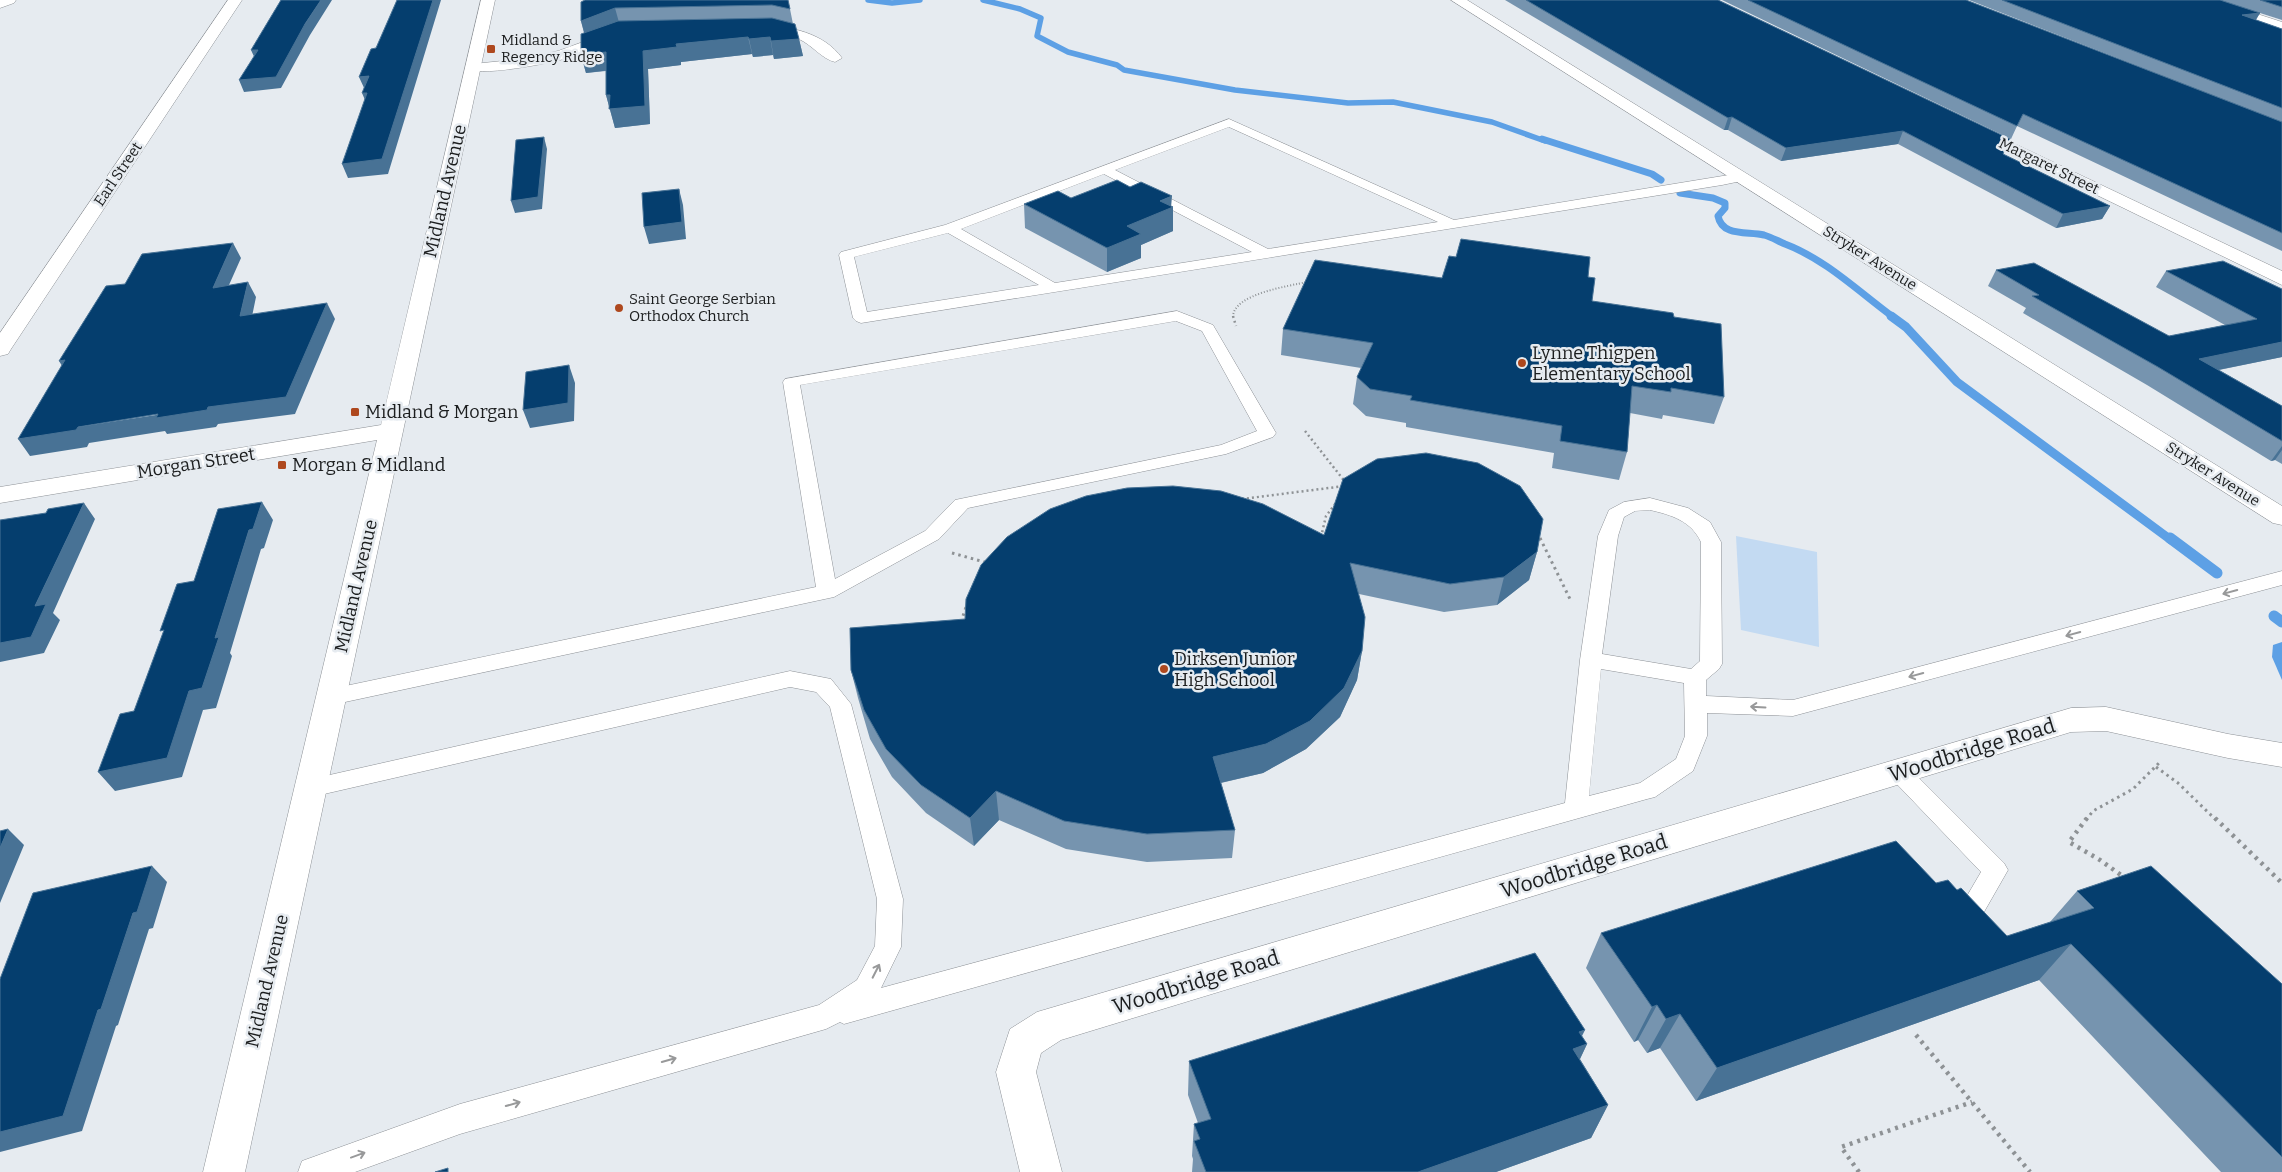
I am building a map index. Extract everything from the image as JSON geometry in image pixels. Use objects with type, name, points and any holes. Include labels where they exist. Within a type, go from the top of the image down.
[{"type":"street","points":[[0,4],[9,0]]},
{"type":"street","name":"Earl Street","points":[[0,349],[235,0]]},
{"type":"street","name":"Midland Avenue","points":[[224,1172],[488,0]]},
{"type":"street","name":"Stryker Avenue","points":[[1458,0],[2282,517]]},
{"type":"street","points":[[2201,0],[2282,27]]},
{"type":"street","points":[[746,30],[776,29],[796,32],[827,50],[835,58]]},
{"type":"street","points":[[472,68],[562,55],[620,32],[629,32]]},
{"type":"street","name":"Margaret Street","points":[[1959,122],[2282,279]]},
{"type":"street","name":"Morgan Street","points":[[0,496],[392,430]]},
{"type":"street","name":"Woodbridge Road","points":[[1041,1172],[1016,1072],[1024,1042],[1051,1025],[2071,720],[2106,719],[2228,746],[2282,755]]},
{"type":"lane","points":[[1453,224],[1229,123],[950,228],[846,255],[861,318],[1453,224],[1741,177]]},
{"type":"lane","points":[[1105,170],[1265,254]]},
{"type":"lane","points":[[950,228],[1052,287]]},
{"type":"lane","points":[[331,697],[827,592],[932,536],[962,504],[1226,449],[1266,433],[1208,328],[1178,316],[791,382],[827,592]]},
{"type":"lane","points":[[1576,810],[1591,660],[1608,536],[1616,514],[1630,506],[1650,504],[1681,512],[1703,526],[1711,542],[1711,664],[1695,678]]},
{"type":"lane","points":[[1696,704],[1793,708],[2282,578]]},
{"type":"lane","points":[[1591,660],[1695,678]]},
{"type":"lane","points":[[313,1172],[460,1119],[1647,790],[1685,765],[1696,736],[1695,678]]},
{"type":"lane","points":[[310,788],[790,679],[823,685],[840,704],[890,899],[888,947],[867,989],[826,1016]]},
{"type":"lane","points":[[1899,772],[1995,870],[1963,925]]},
{"type":"path","points":[[1236,326],[1233,316],[1236,308],[1242,302],[1255,296],[1313,280]]},
{"type":"path","points":[[1305,431],[1348,485]]},
{"type":"path","points":[[1234,500],[1353,485]]},
{"type":"path","points":[[1321,542],[1321,528],[1326,514],[1336,501],[1342,497]]},
{"type":"path","points":[[1533,529],[1545,545],[1567,596],[1576,607]]},
{"type":"path","points":[[952,553],[994,565]]},
{"type":"path","points":[[961,624],[969,598]]},
{"type":"path","points":[[2131,882],[2100,860],[2069,842],[2093,811],[2133,789],[2168,754]]},
{"type":"path","points":[[2156,766],[2185,790],[2282,883]]},
{"type":"path","points":[[1916,1035],[2030,1172]]},
{"type":"path","points":[[1859,1172],[1841,1147],[1972,1102]]},
{"type":"shaded area","points":[[1736,536],[1817,552],[1819,647],[1741,630]]},
{"type":"water","points":[[2282,642],[2282,680],[2272,657],[2273,645]]},
{"type":"building","points":[[281,0],[321,0],[305,24],[276,77],[239,80],[258,50],[251,50]]},
{"type":"building","points":[[397,0],[433,0],[382,159],[342,164],[367,93],[362,93],[369,76],[359,77],[371,49],[376,48]]},
{"type":"building","points":[[585,0],[788,0],[790,9],[772,5],[615,8],[581,21],[581,2]]},
{"type":"building","points":[[1526,0],[1718,0],[2010,139],[2003,154],[2110,206],[2063,214],[1903,131],[1786,148],[1732,117],[1728,118]]},
{"type":"building","points":[[1748,0],[1966,0],[2282,122],[2282,233],[2023,114],[2017,126]]},
{"type":"building","points":[[2002,0],[2220,0],[2260,13],[2242,15],[2282,29],[2282,108]]},
{"type":"building","points":[[2260,0],[2282,0],[2282,7]]},
{"type":"building","points":[[772,18],[795,24],[799,39],[771,41],[770,37],[749,39],[748,37],[676,44],[677,47],[643,51],[645,106],[609,109],[610,95],[606,95],[606,52],[581,55],[581,34],[618,21]]},
{"type":"building","points":[[544,137],[538,197],[511,201],[516,140]]},
{"type":"building","points":[[1117,180],[1130,187],[1141,182],[1172,196],[1160,201],[1173,207],[1127,226],[1141,234],[1107,248],[1024,204],[1058,191],[1071,198]]},
{"type":"building","points":[[679,189],[682,222],[644,227],[642,193]]},
{"type":"building","name":"Lynne Thigpen Elementary School","points":[[1461,239],[1590,257],[1588,277],[1595,278],[1592,301],[1673,313],[1674,317],[1721,324],[1724,397],[1671,388],[1671,392],[1632,386],[1627,452],[1560,441],[1562,426],[1410,400],[1412,396],[1370,389],[1357,377],[1373,343],[1283,329],[1315,260],[1442,278],[1449,256],[1456,257]]},
{"type":"building","points":[[233,243],[213,288],[248,282],[240,316],[327,303],[286,397],[208,407],[207,410],[156,418],[158,414],[18,439],[65,360],[59,361],[106,286],[125,284],[142,254]]},
{"type":"building","points":[[2223,261],[2282,289],[2282,342],[2199,359],[2282,406],[2282,441],[2158,367],[2032,296],[2039,295],[1996,270],[2034,263],[2169,336],[2257,319],[2166,271]]},
{"type":"building","points":[[569,365],[568,403],[523,410],[526,372]]},
{"type":"building","name":"Dirksen Junior High School","points":[[1426,453],[1478,463],[1520,486],[1543,519],[1537,552],[1504,577],[1450,584],[1350,563],[1365,617],[1362,651],[1344,688],[1310,721],[1266,744],[1213,757],[1235,830],[1147,834],[1064,821],[996,791],[970,818],[921,785],[886,749],[864,710],[851,670],[850,628],[965,619],[966,599],[981,565],[1007,537],[1050,509],[1086,496],[1127,488],[1173,486],[1221,491],[1263,504],[1324,535],[1343,479],[1377,459]]},
{"type":"building","points":[[262,502],[253,529],[249,530],[215,638],[219,637],[202,688],[189,691],[167,758],[98,772],[120,714],[134,711],[164,630],[160,631],[177,584],[194,581],[218,509]]},
{"type":"building","points":[[84,503],[35,606],[46,604],[31,637],[0,643],[0,520],[46,513],[48,509]]},
{"type":"building","points":[[8,829],[0,848],[0,831]]},
{"type":"building","points":[[1896,841],[1936,883],[1948,880],[1957,890],[1961,888],[2007,936],[2094,908],[2077,891],[2151,866],[2282,984],[2282,1157],[2071,944],[1717,1068],[1680,1014],[1666,1019],[1657,1005],[1652,1007],[1601,933]]},
{"type":"building","points":[[152,866],[137,912],[133,913],[101,1009],[98,1010],[63,1116],[0,1132],[0,979],[33,893]]},
{"type":"building","points":[[1535,953],[1585,1030],[1579,1032],[1587,1044],[1573,1049],[1608,1105],[1418,1172],[1206,1172],[1194,1141],[1200,1139],[1194,1124],[1211,1119],[1189,1061]]},
{"type":"building","points":[[448,1168],[448,1172],[435,1172]]},
{"type":"waterway","points":[[868,0],[892,3],[920,0]]},
{"type":"waterway","points":[[983,0],[1020,9],[1041,18],[1037,36],[1068,52],[1117,65],[1124,70],[1235,90],[1348,103],[1393,102],[1492,122],[1545,141]]},
{"type":"waterway","points":[[1542,139],[1652,174],[1661,180]]},
{"type":"waterway","points":[[1680,193],[1713,198],[1725,203],[1725,208],[1718,216],[1720,223],[1725,227],[1736,232],[1764,235],[1800,250],[1828,267],[1893,317]]},
{"type":"waterway","points":[[1891,316],[1906,327],[1957,382],[2171,540]]},
{"type":"waterway","points":[[2170,538],[2217,573]]},
{"type":"waterway","points":[[2274,616],[2282,622]]},
{"type":"place","name":"Midland & Regency Ridge","points":[[491,49]]},
{"type":"place","name":"Saint George Serbian Orthodox Church","points":[[619,308]]},
{"type":"place","name":"Lynne Thigpen Elementary School","points":[[1522,363]]},
{"type":"place","name":"Midland & Morgan","points":[[355,412]]},
{"type":"place","name":"Morgan & Midland","points":[[282,465]]},
{"type":"place","name":"Dirksen Junior High School","points":[[1164,669]]}]
